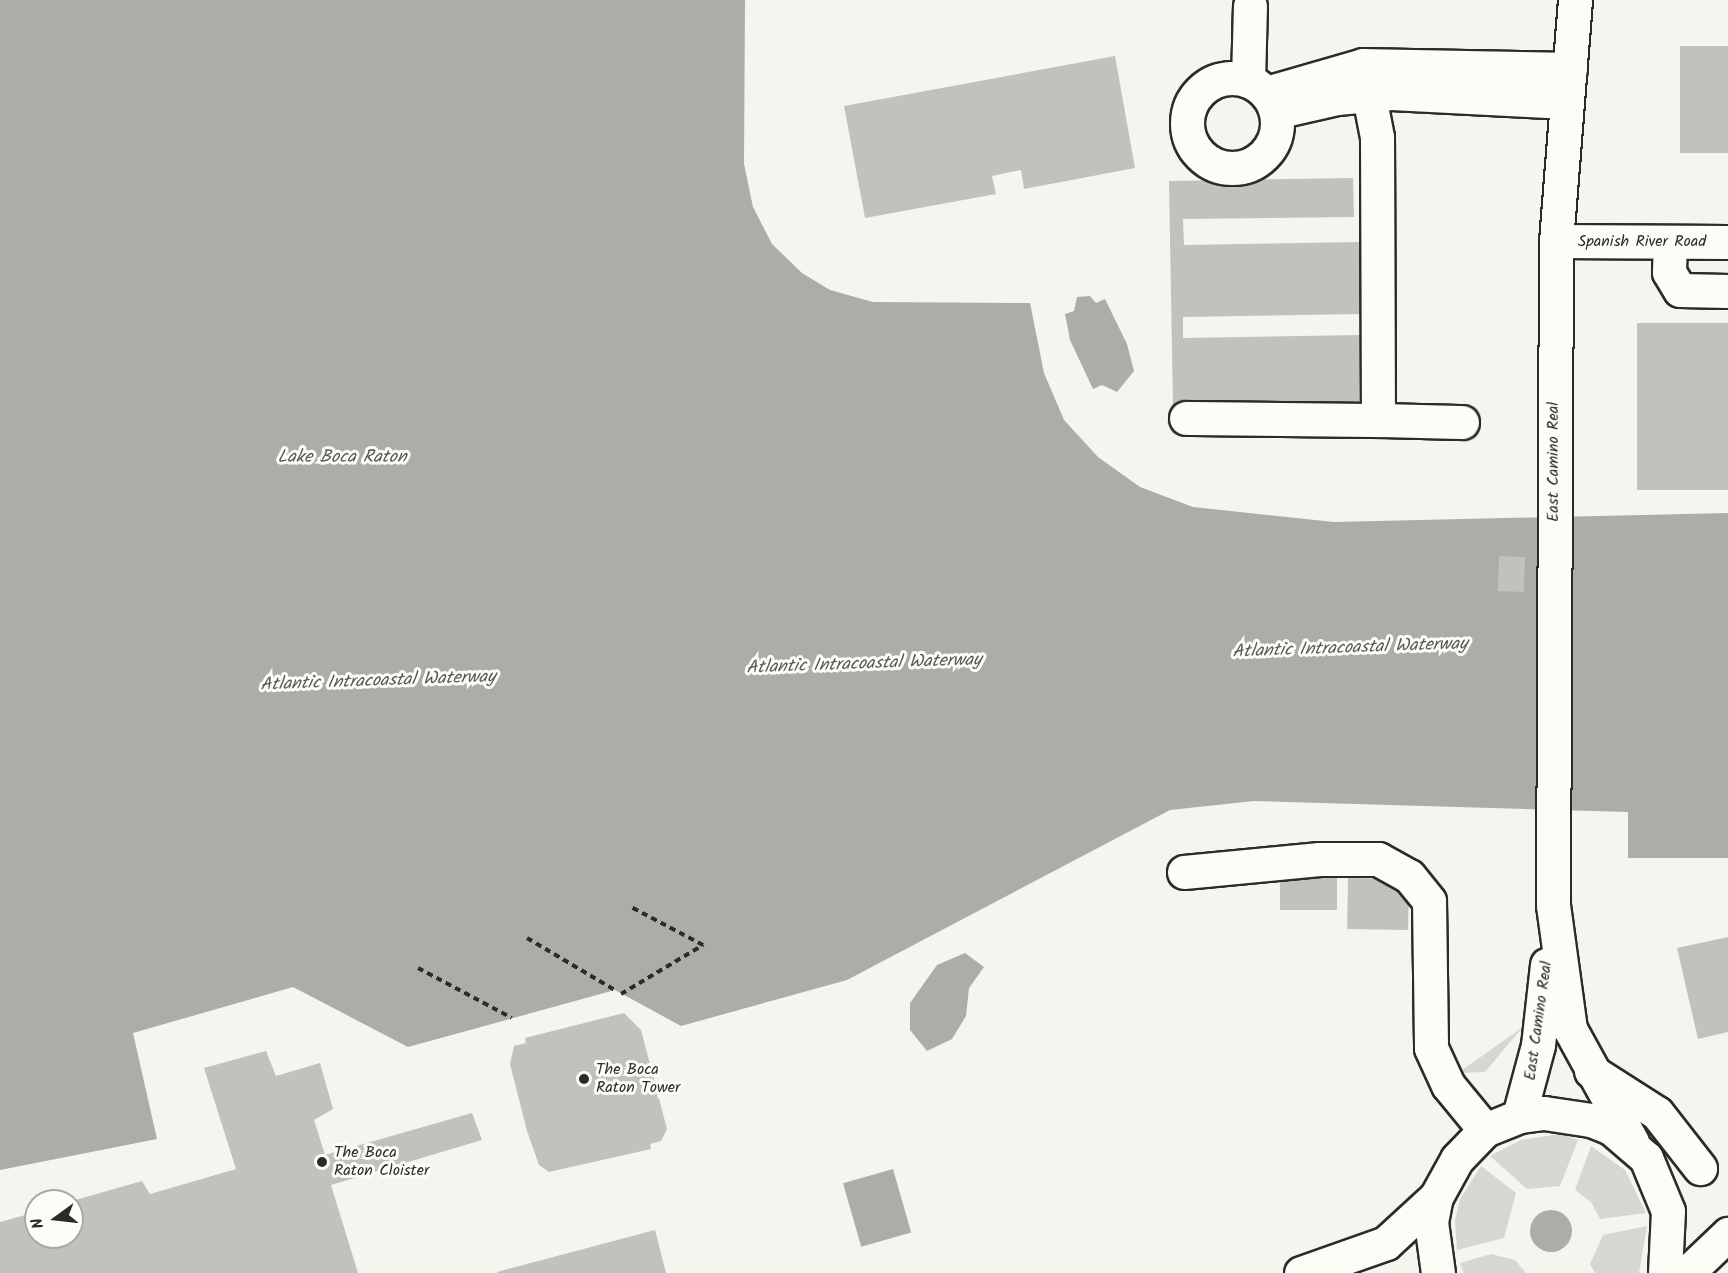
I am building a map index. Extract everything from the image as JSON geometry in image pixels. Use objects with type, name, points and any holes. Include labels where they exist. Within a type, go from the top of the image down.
[{"type":"street","name":"East Camino Real","points":[[1575,0],[1556,241],[1553,829],[1555,925],[1569,1029],[1590,1070],[1639,1150],[1668,1211],[1665,1273]]},
{"type":"street","points":[[1250,6],[1263,96],[1366,80],[1570,69]]},
{"type":"street","points":[[1366,80],[1567,102]]},
{"type":"street","points":[[1366,80],[1377,137],[1378,420]]},
{"type":"street","name":"Spanish River Road","points":[[1556,241],[1728,242]]},
{"type":"street","points":[[1670,242],[1668,272],[1680,290],[1728,291]]},
{"type":"street","points":[[1186,418],[1462,422]]},
{"type":"street","points":[[1184,872],[1319,859],[1378,859],[1409,876],[1429,901],[1431,1048],[1448,1085],[1485,1130]]},
{"type":"street","name":"East Camino Real","points":[[1519,1116],[1538,1045],[1544,980],[1555,925]]},
{"type":"street","points":[[1590,1070],[1657,1113],[1714,1170]]},
{"type":"street","points":[[1300,1273],[1386,1243],[1436,1197],[1456,1159],[1485,1130],[1519,1116],[1544,1113],[1591,1120],[1639,1150],[1714,1170]]},
{"type":"street","points":[[1436,1197],[1431,1244],[1438,1273]]},
{"type":"street","points":[[1687,1273],[1728,1234]]},
{"type":"path","points":[[621,994],[703,945],[629,906]]},
{"type":"path","points":[[527,938],[615,990]]},
{"type":"path","points":[[418,968],[512,1018]]},
{"type":"shaded area","points":[[1523,1027],[1485,1072],[1458,1073]]},
{"type":"shaded area","points":[[1561,1134],[1578,1140],[1560,1186],[1527,1189],[1490,1156],[1521,1140]]},
{"type":"shaded area","points":[[1591,1146],[1625,1170],[1646,1213],[1600,1219],[1591,1202],[1575,1190]]},
{"type":"shaded area","points":[[1481,1166],[1516,1193],[1504,1238],[1457,1250],[1455,1220],[1460,1199]]},
{"type":"shaded area","points":[[1647,1226],[1639,1273],[1595,1273],[1590,1264],[1603,1235]]},
{"type":"shaded area","points":[[1491,1254],[1515,1260],[1526,1273],[1464,1273],[1460,1263]]},
{"type":"water","points":[[0,0],[745,0],[744,164],[753,207],[772,244],[802,273],[830,290],[873,302],[1030,303],[1044,373],[1064,420],[1098,457],[1140,487],[1193,507],[1334,522],[1728,513],[1728,858],[1628,858],[1628,812],[1254,801],[1170,810],[847,980],[681,1026],[615,990],[408,1047],[293,987],[133,1033],[157,1139],[0,1170]]},
{"type":"water","points":[[1090,296],[1096,303],[1105,299],[1127,344],[1134,371],[1117,392],[1102,385],[1093,389],[1070,340],[1065,314],[1074,311],[1077,297]]},
{"type":"water","points":[[965,953],[984,967],[969,988],[966,1016],[952,1039],[927,1051],[910,1030],[910,1003],[937,965]]},
{"type":"water","points":[[893,1169],[911,1232],[861,1247],[843,1183]]},
{"type":"water","points":[[1551,1210],[1566,1216],[1572,1231],[1566,1246],[1551,1252],[1536,1246],[1530,1231],[1536,1216]]},
{"type":"building","points":[[1680,46],[1728,46],[1728,153],[1680,153]]},
{"type":"building","points":[[1115,56],[1135,168],[1024,189],[1021,170],[992,176],[996,194],[865,218],[844,106]]},
{"type":"building","points":[[1353,178],[1354,217],[1183,219],[1184,245],[1362,242],[1363,314],[1183,317],[1183,338],[1361,335],[1362,403],[1173,406],[1169,181]]},
{"type":"building","points":[[1637,323],[1728,323],[1728,490],[1637,490]]},
{"type":"building","points":[[1499,556],[1525,557],[1524,592],[1498,591]]},
{"type":"building","points":[[1280,870],[1337,870],[1337,910],[1280,910]]},
{"type":"building","points":[[1348,878],[1409,879],[1408,930],[1347,929]]},
{"type":"building","points":[[1728,937],[1728,1032],[1698,1039],[1677,948]]},
{"type":"building","name":"The Boca Raton Tower","points":[[624,1013],[641,1030],[667,1129],[661,1141],[650,1144],[651,1149],[549,1172],[539,1165],[527,1131],[510,1064],[514,1046],[526,1043],[525,1038]]},
{"type":"building","name":"The Boca Raton Cloister","points":[[266,1051],[276,1076],[320,1063],[333,1109],[314,1120],[325,1155],[472,1113],[482,1140],[331,1185],[358,1273],[0,1273],[0,1222],[24,1215],[24,1249],[84,1249],[84,1198],[142,1181],[150,1194],[236,1169],[204,1068]]},
{"type":"building","points":[[655,1230],[666,1273],[497,1273],[497,1272]]},
{"type":"place","name":"The Boca Raton Tower","points":[[584,1079]]},
{"type":"place","name":"The Boca Raton Cloister","points":[[322,1162]]},
{"type":"water label","name":"Lake Boca Raton","points":[[342,458]]},
{"type":"water label","name":"Atlantic Intracoastal Waterway","points":[[1350,649]]},
{"type":"water label","name":"Atlantic Intracoastal Waterway","points":[[864,665]]},
{"type":"water label","name":"Atlantic Intracoastal Waterway","points":[[378,682]]}]
